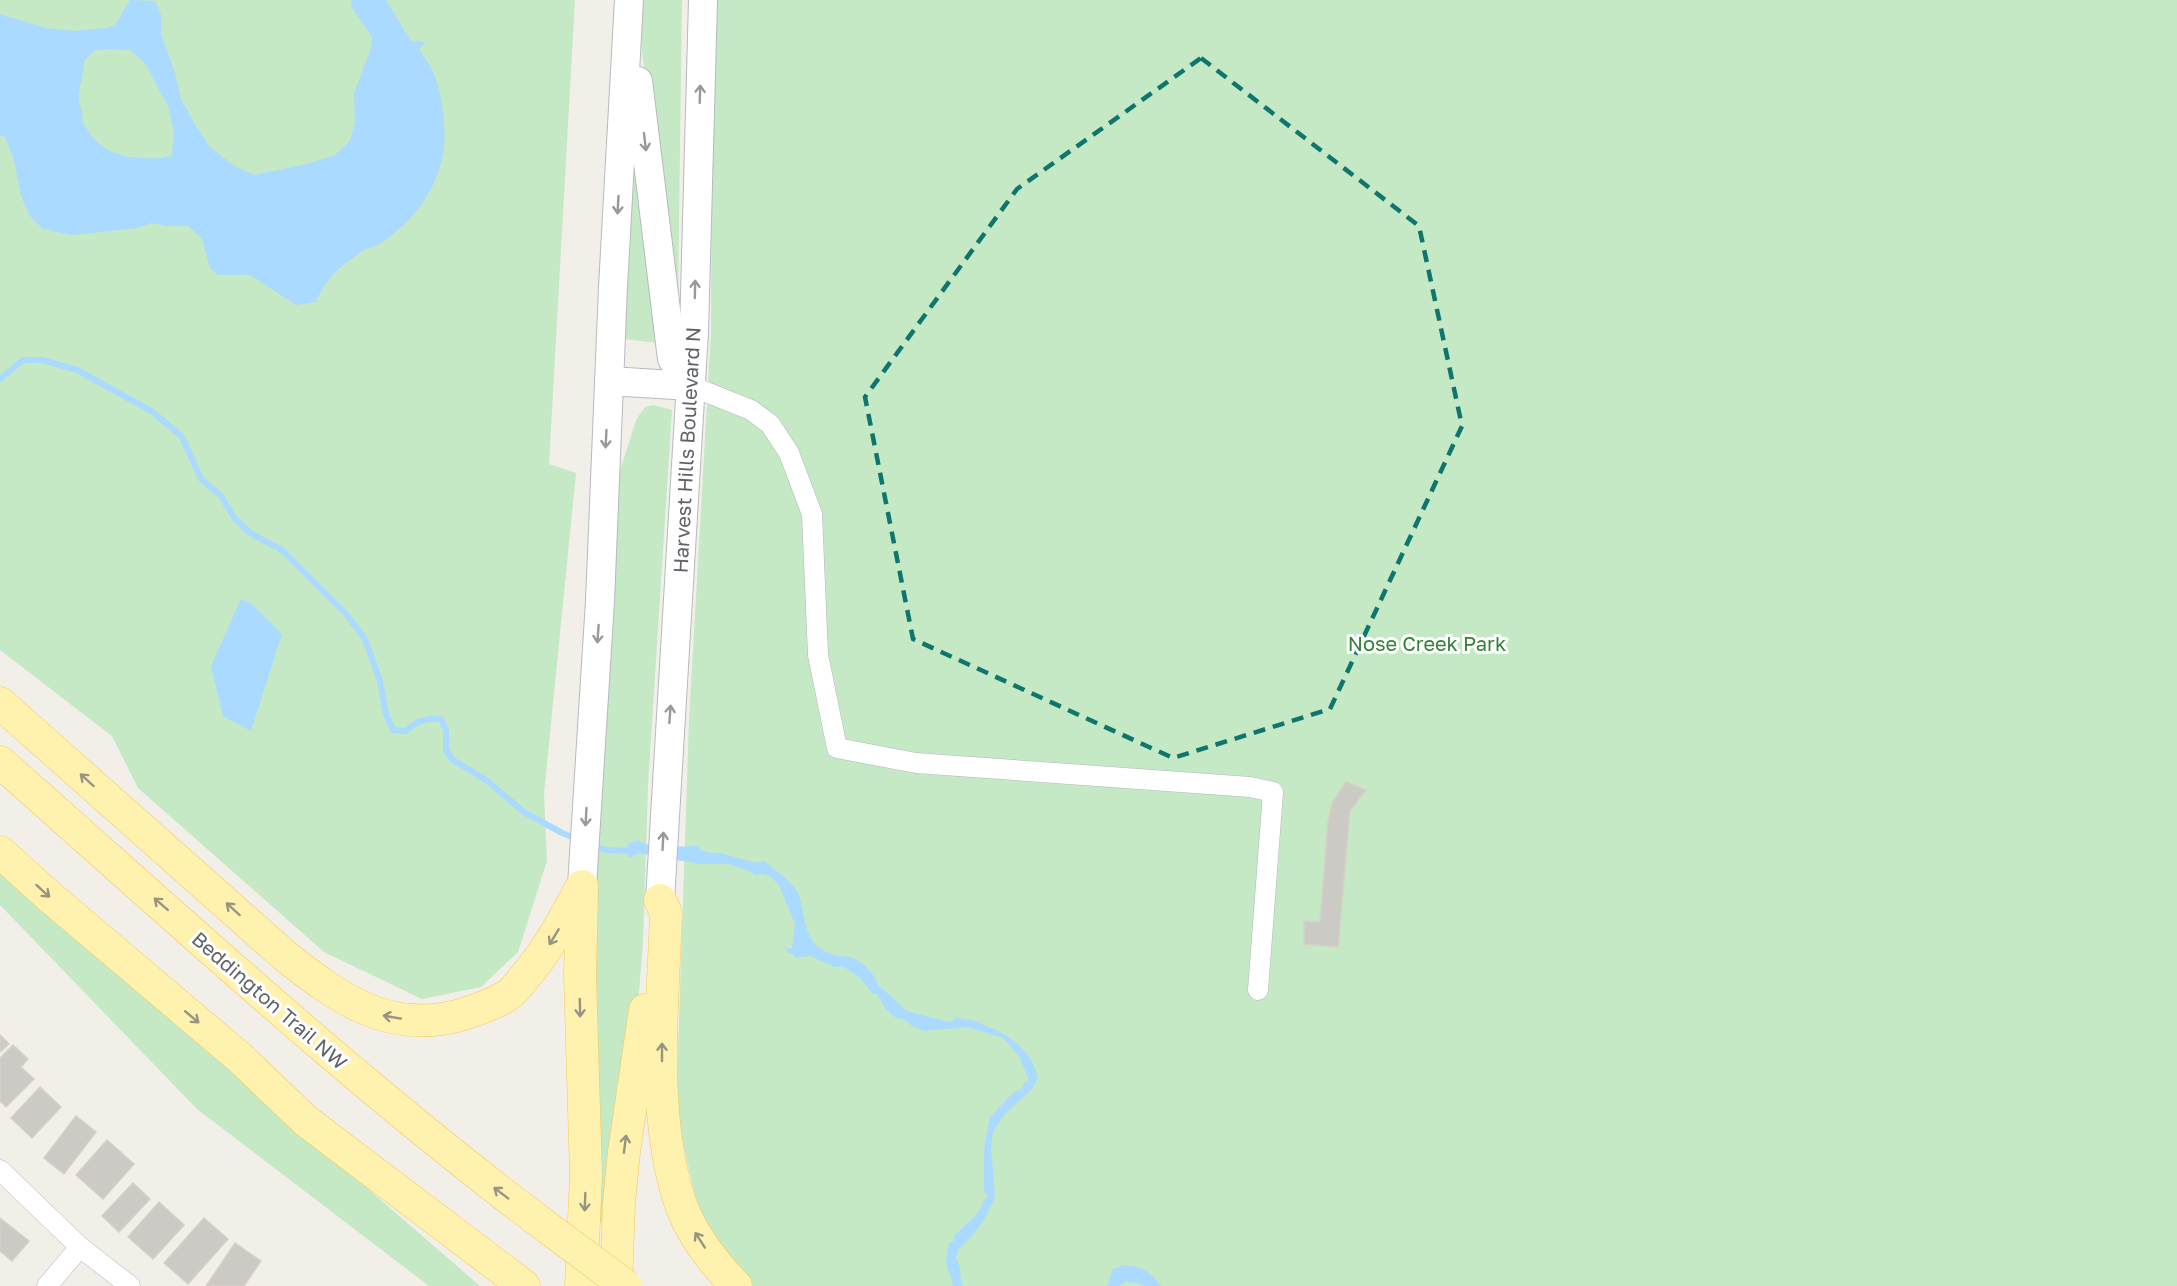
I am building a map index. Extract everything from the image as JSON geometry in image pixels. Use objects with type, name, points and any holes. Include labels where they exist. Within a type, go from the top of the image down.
[{"type":"main road","points":[[581,1286],[586,1176],[580,976],[582,886],[600,601],[629,0]]},
{"type":"main road","points":[[629,0],[672,359],[691,386]]},
{"type":"main road","name":"Harvest Hills Boulevard N","points":[[660,900],[691,386],[703,0]]},
{"type":"main road","points":[[609,381],[691,386]]},
{"type":"main road","points":[[0,703],[284,955],[324,987],[360,1008],[383,1016],[415,1021],[444,1019],[472,1012],[509,995],[538,962],[582,886]]},
{"type":"main road","name":"Beddington Trail NW","points":[[0,762],[309,1035],[477,1175],[626,1286]]},
{"type":"main road","points":[[0,852],[239,1057],[306,1121],[502,1286]]},
{"type":"main road","points":[[616,1286],[619,1202],[624,1152],[646,1000],[652,919],[660,900]]},
{"type":"main road","points":[[660,900],[666,913],[662,1091],[671,1168],[679,1200],[690,1225],[712,1258],[736,1286]]},
{"type":"main road","points":[[306,1121],[524,1286]]},
{"type":"street","points":[[691,386],[751,410],[770,424],[789,453],[812,514],[818,655],[837,748],[916,763],[1250,787],[1272,792],[1258,990]]},
{"type":"street","points":[[0,1170],[80,1247],[130,1286]]},
{"type":"street","points":[[47,1286],[80,1247]]},
{"type":"highlighted area","points":[[1201,58],[1419,226],[1462,426],[1330,709],[1173,758],[913,639],[865,397],[1017,189]]},
{"type":"green space","points":[[0,0],[575,0],[549,464],[576,473],[544,794],[547,861],[518,952],[481,987],[422,999],[324,952],[138,788],[112,736],[0,650]]},
{"type":"green space","points":[[638,0],[682,0],[678,297],[671,296]]},
{"type":"green space","name":"Nose Creek Park","points":[[715,0],[2177,0],[2177,1286],[753,1286],[700,1218],[676,1112],[689,720],[711,332],[712,86]]},
{"type":"green space","points":[[634,172],[659,343],[623,339],[630,176]]},
{"type":"green space","points":[[653,405],[672,410],[648,785],[643,943],[637,1017],[609,1223],[595,1222],[589,964],[616,484],[636,420],[645,407]]},
{"type":"green space","points":[[0,870],[480,1286],[429,1286],[197,1109],[0,905]]},
{"type":"water","points":[[130,0],[155,1],[161,15],[161,34],[175,73],[181,99],[195,124],[210,147],[233,165],[254,175],[307,164],[335,155],[350,141],[355,123],[354,93],[371,48],[372,37],[352,8],[351,0],[386,0],[411,41],[425,42],[419,50],[434,75],[440,93],[444,122],[442,160],[429,193],[419,208],[393,234],[376,246],[365,249],[339,269],[322,289],[316,302],[296,305],[250,275],[218,275],[210,268],[202,239],[188,226],[151,223],[138,228],[72,235],[43,229],[30,216],[21,196],[14,160],[5,137],[0,135],[0,14],[45,28],[74,31],[115,25]],"holes":[[[95,50],[130,50],[145,63],[168,106],[174,133],[172,155],[152,159],[117,154],[95,140],[83,122],[79,99],[84,61]]]},
{"type":"water","points":[[241,599],[252,604],[282,634],[251,731],[223,716],[211,666]]},
{"type":"water","points":[[638,840],[659,846],[698,846],[701,850],[711,853],[721,853],[756,863],[764,861],[796,889],[808,933],[823,951],[853,958],[862,964],[878,985],[907,1011],[950,1022],[957,1017],[977,1021],[1011,1039],[1031,1060],[1038,1079],[1032,1089],[1005,1114],[993,1132],[991,1149],[995,1195],[983,1222],[958,1249],[956,1259],[963,1286],[953,1286],[946,1262],[949,1243],[954,1241],[954,1236],[977,1214],[988,1197],[984,1190],[984,1149],[990,1117],[1029,1080],[1019,1056],[1003,1038],[968,1027],[924,1031],[912,1026],[904,1019],[891,1014],[877,994],[873,994],[859,977],[844,967],[835,967],[810,956],[796,958],[789,953],[783,945],[788,949],[792,948],[795,924],[779,885],[772,878],[764,874],[755,875],[750,871],[728,864],[699,864],[639,853],[628,858],[628,844]]},
{"type":"water","points":[[1123,1265],[1145,1270],[1161,1286],[1145,1286],[1127,1281],[1119,1286],[1106,1286],[1112,1270]]},
{"type":"building","points":[[1346,782],[1366,790],[1350,811],[1338,947],[1304,944],[1304,921],[1320,922],[1328,822],[1332,803]]},
{"type":"building","points":[[0,1035],[9,1044],[0,1052]]},
{"type":"building","points":[[13,1045],[28,1059],[21,1067],[34,1079],[6,1107],[0,1101],[0,1058]]},
{"type":"building","points":[[40,1087],[61,1107],[32,1138],[11,1118]]},
{"type":"building","points":[[76,1116],[96,1132],[64,1174],[44,1158]]},
{"type":"building","points":[[107,1140],[134,1164],[103,1199],[76,1175]]},
{"type":"building","points":[[133,1183],[150,1199],[119,1232],[102,1216]]},
{"type":"building","points":[[159,1202],[184,1225],[153,1259],[128,1237]]},
{"type":"building","points":[[0,1218],[29,1241],[12,1261],[0,1251]]},
{"type":"building","points":[[204,1218],[228,1239],[188,1284],[164,1263]]},
{"type":"building","points":[[235,1243],[261,1261],[244,1286],[206,1286]]},
{"type":"waterway","points":[[0,379],[23,360],[42,360],[77,370],[153,412],[182,437],[201,479],[221,496],[235,519],[250,533],[282,550],[346,614],[365,639],[380,681],[386,714],[393,730],[406,731],[422,721],[441,719],[446,730],[446,750],[453,760],[486,780],[524,812],[578,839]]},
{"type":"waterway","points":[[593,845],[605,850],[636,851]]}]
